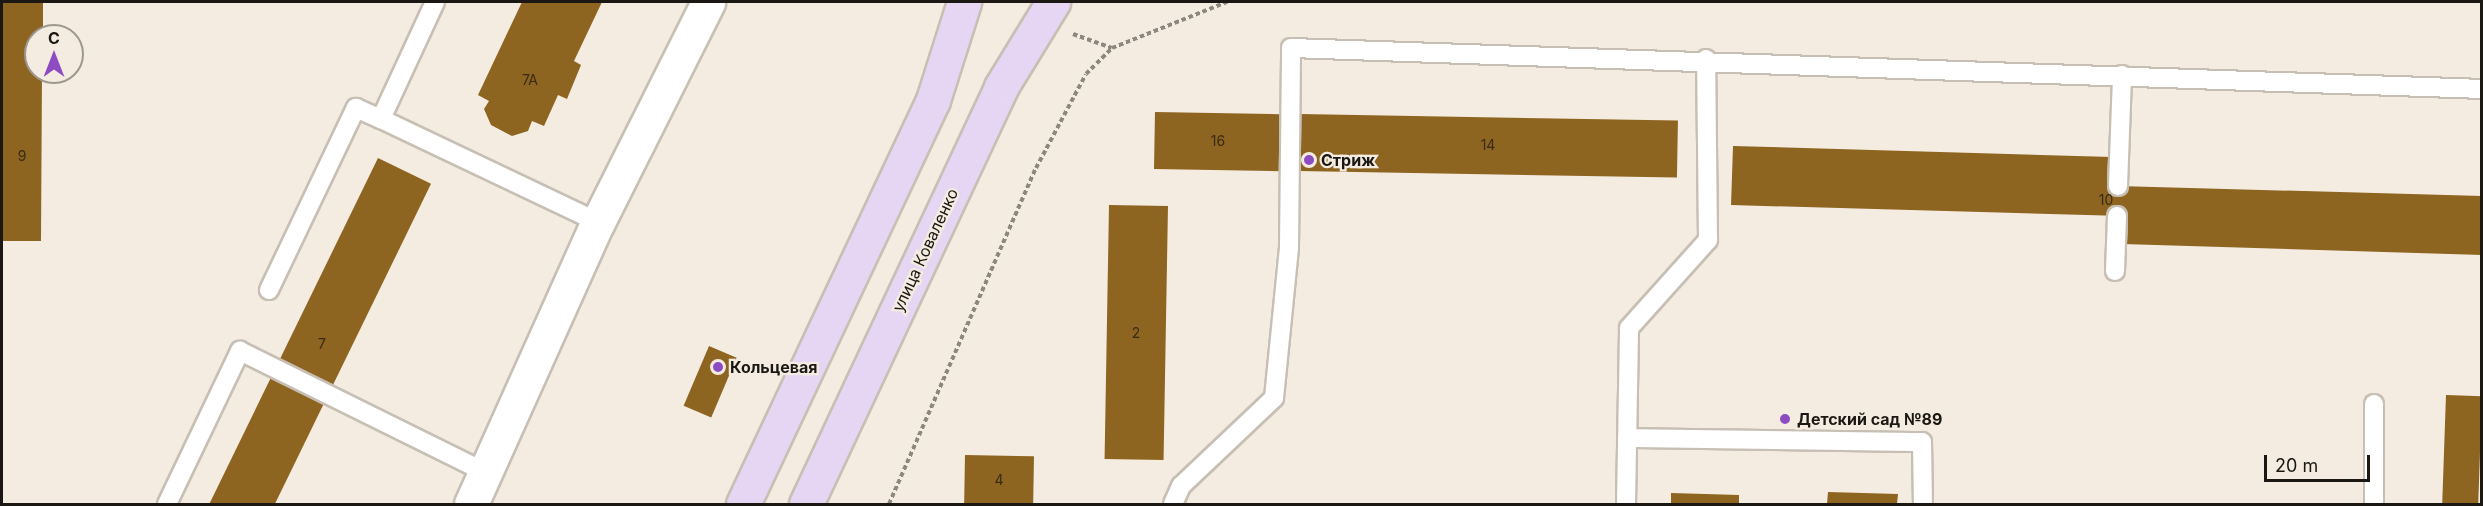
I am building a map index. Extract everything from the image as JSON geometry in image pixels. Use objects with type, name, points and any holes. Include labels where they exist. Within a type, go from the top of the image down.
[{"type":"main road","points":[[743,504],[933,100],[964,2]]},
{"type":"main road","name":"улица Коваленко","points":[[806,504],[1001,87],[1053,2]]},
{"type":"street","points":[[471,504],[598,222],[708,2]]},
{"type":"lane","points":[[381,119],[435,2]]},
{"type":"lane","points":[[1173,504],[1181,486],[1274,398],[1289,247],[1291,48],[1706,59],[2481,89]]},
{"type":"lane","points":[[1626,504],[1629,328],[1708,240],[1706,59]]},
{"type":"lane","points":[[2118,186],[2122,75]]},
{"type":"lane","points":[[269,290],[356,108],[598,222]]},
{"type":"lane","points":[[2115,271],[2117,216]]},
{"type":"lane","points":[[166,504],[240,351],[485,472]]},
{"type":"lane","points":[[2374,404],[2374,504]]},
{"type":"lane","points":[[1627,438],[1922,442],[1923,504]]},
{"type":"path","points":[[889,504],[1036,168],[1086,74],[1112,48],[1227,2]]},
{"type":"building","points":[[2,2],[43,2],[43,24],[24,24],[24,84],[42,84],[41,241],[2,241]]},
{"type":"building","points":[[522,2],[602,2],[574,61],[581,65],[567,99],[558,95],[544,126],[532,121],[528,131],[512,136],[491,125],[484,109],[489,101],[478,95]]},
{"type":"building","points":[[1155,112],[1281,114],[1280,171],[1154,169]]},
{"type":"building","points":[[1300,114],[1678,121],[1677,178],[1299,171]]},
{"type":"building","points":[[1733,146],[2112,157],[2118,186],[2482,196],[2482,255],[2123,244],[2123,216],[1731,205]]},
{"type":"building","points":[[378,158],[431,184],[275,504],[210,503]]},
{"type":"building","points":[[1109,205],[1168,206],[1164,460],[1105,459]]},
{"type":"building","points":[[709,346],[737,358],[711,418],[684,406]]},
{"type":"building","points":[[2446,395],[2482,396],[2478,504],[2442,504]]},
{"type":"building","points":[[965,455],[1034,456],[1033,504],[964,504]]},
{"type":"building","points":[[1828,492],[1898,494],[1897,504],[1827,504]]},
{"type":"building","points":[[1671,493],[1739,495],[1739,504],[1671,504]]},
{"type":"place","name":"Стриж","points":[[1309,160]]},
{"type":"place","name":"Кольцевая","points":[[718,367]]},
{"type":"place","name":"Детский сад №89","points":[[1785,419]]}]
